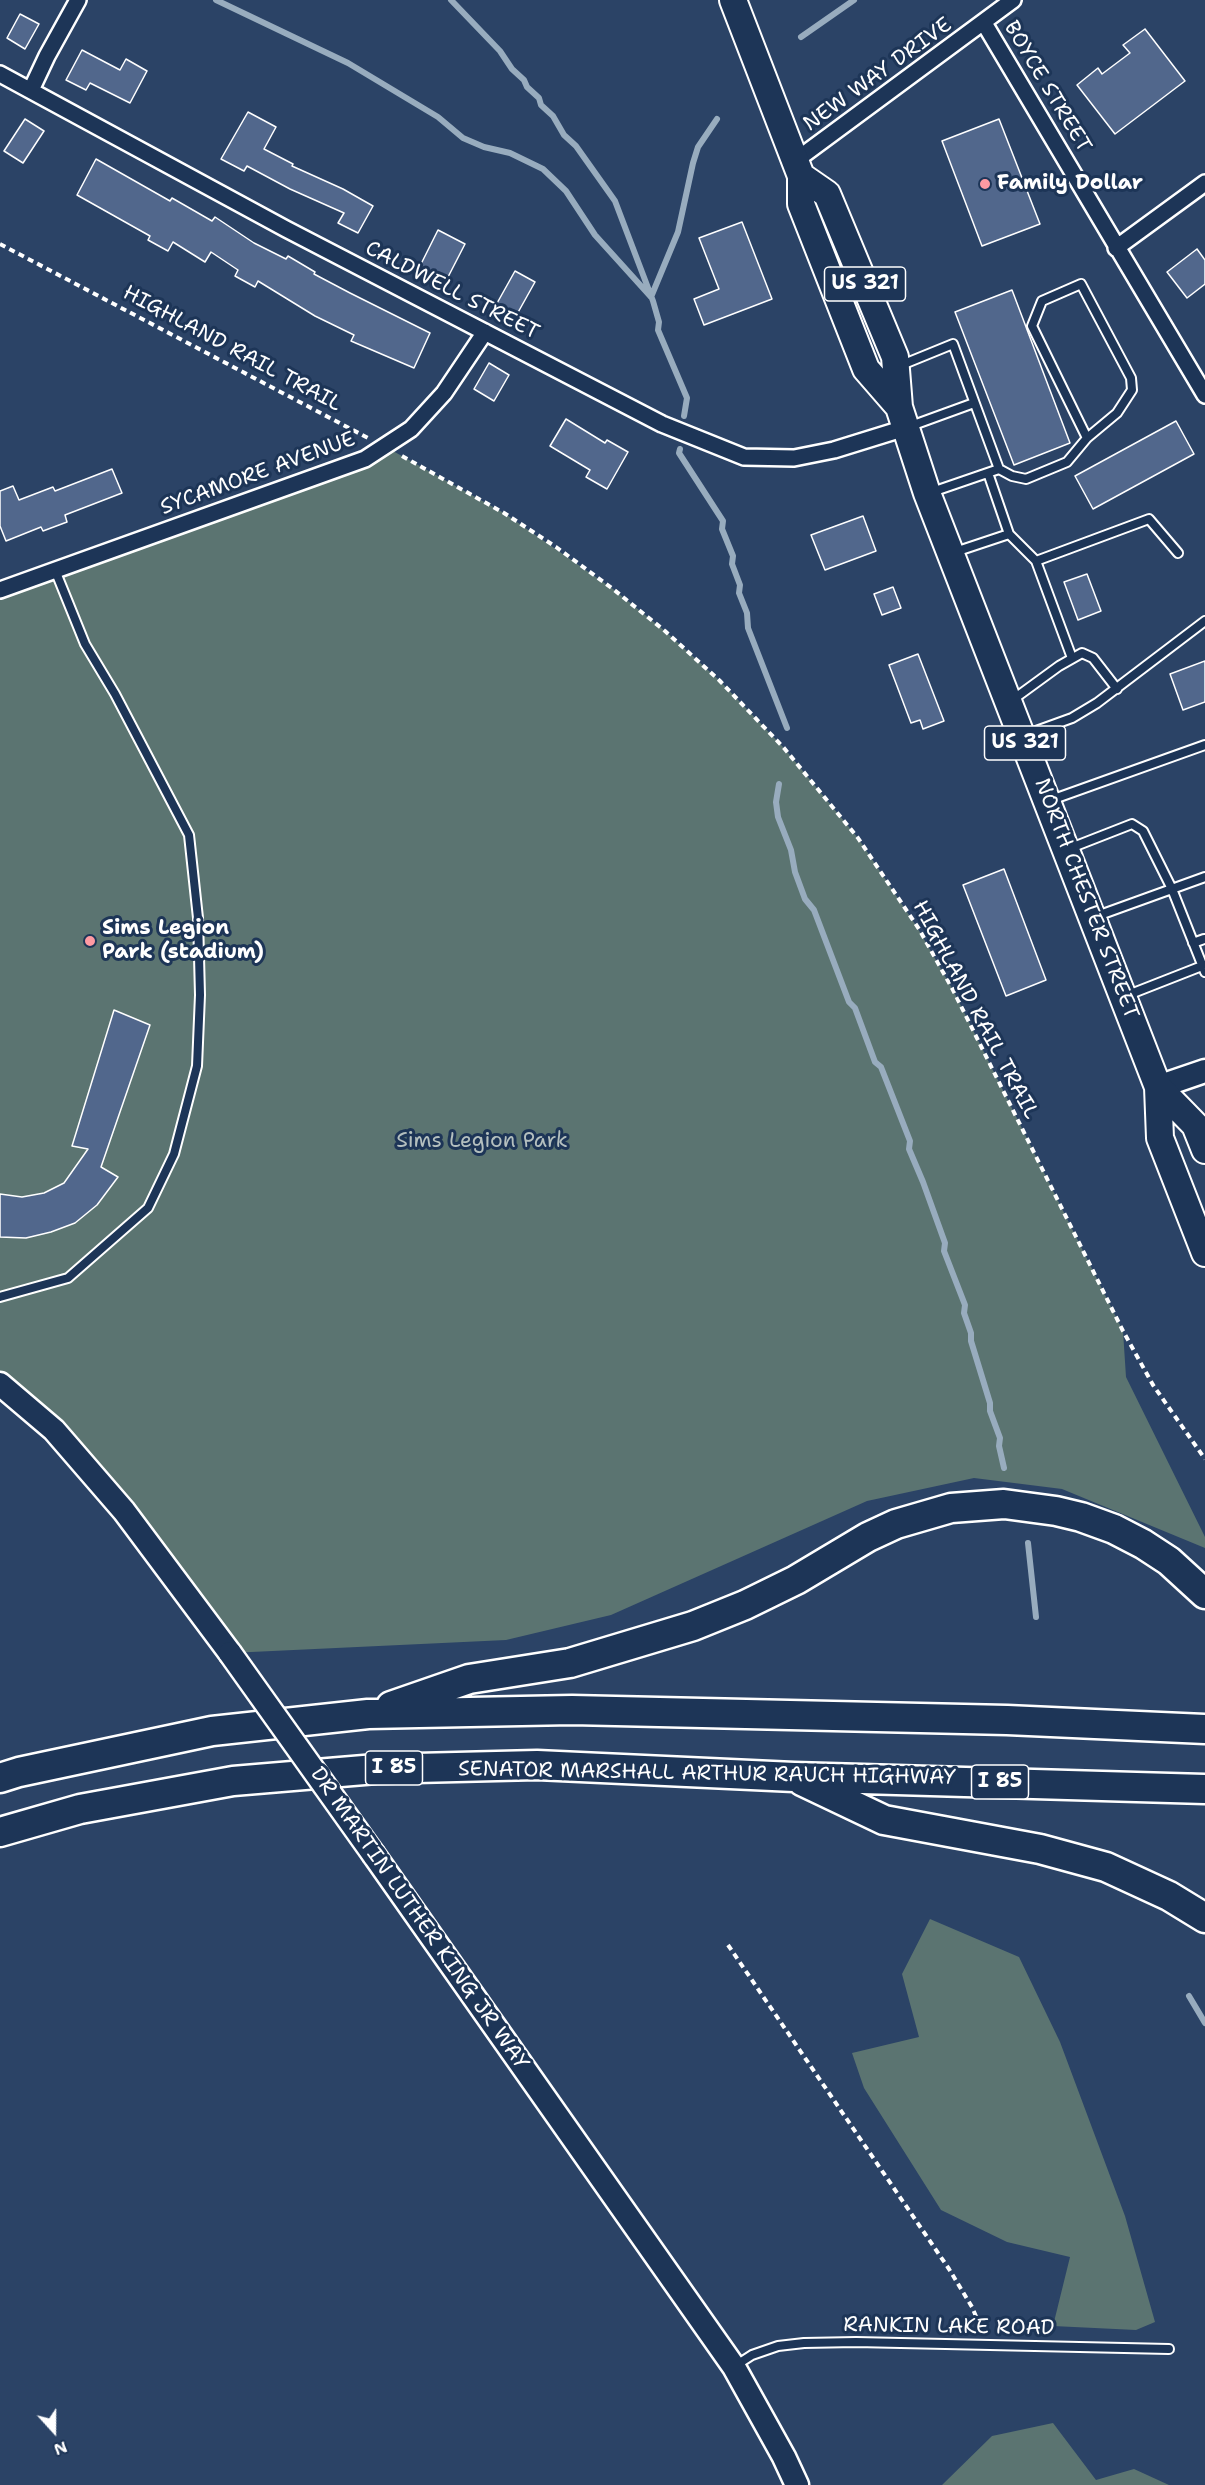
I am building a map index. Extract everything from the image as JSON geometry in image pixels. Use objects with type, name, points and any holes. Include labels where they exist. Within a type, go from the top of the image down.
[{"type":"highway","points":[[368,1714],[469,1679],[570,1663],[635,1646],[693,1626],[771,1592],[877,1532],[925,1514],[951,1508],[1004,1504],[1039,1508],[1081,1517],[1143,1544],[1168,1561],[1205,1594]]},
{"type":"highway","points":[[0,1778],[212,1731],[368,1714],[572,1710],[1007,1720],[1199,1729]]},
{"type":"highway","name":"SENATOR MARSHALL ARTHUR RAUCH HIGHWAY","points":[[0,1832],[80,1809],[233,1781],[376,1769],[537,1765],[794,1777],[1205,1789]]},
{"type":"highway","points":[[794,1777],[884,1820],[1040,1849],[1106,1867],[1169,1896],[1205,1918]]},
{"type":"main road","name":"NORTH CHESTER STREET","points":[[733,0],[798,168],[801,204],[866,369],[902,417]]},
{"type":"main road","name":"NORTH CHESTER STREET","points":[[798,168],[826,194],[895,357],[902,417],[927,493],[1158,1087],[1160,1138],[1205,1253]]},
{"type":"main road","points":[[1158,1087],[1205,1071]]},
{"type":"main road","name":"NORTH CHESTER STREET","points":[[1158,1087],[1195,1125],[1205,1150]]},
{"type":"main road","name":"DR MARTIN LUTHER KING JR WAY","points":[[0,1384],[54,1430],[124,1511],[230,1653],[734,2367],[798,2485]]},
{"type":"street","points":[[31,90],[78,0]]},
{"type":"street","name":"NEW WAY DRIVE","points":[[798,168],[1013,0]]},
{"type":"street","name":"BOYCE STREET","points":[[984,23],[1094,206],[1116,248],[1202,393]]},
{"type":"street","name":"CALDWELL STREET","points":[[0,74],[286,229],[662,424],[744,457],[794,458],[834,450],[902,417]]},
{"type":"street","points":[[1116,248],[1205,183]]},
{"type":"street","name":"SYCAMORE AVENUE","points":[[0,590],[365,459],[411,429],[444,393],[484,332]]},
{"type":"lane","points":[[927,493],[999,470],[1011,476],[1026,479],[1067,462],[1087,438],[1117,413],[1132,390],[1131,378],[1082,284],[1042,301],[1032,326],[1087,438]]},
{"type":"lane","points":[[895,367],[953,344],[999,470]]},
{"type":"lane","points":[[902,417],[974,403]]},
{"type":"lane","points":[[988,473],[1009,534],[1036,561],[1072,658]]},
{"type":"lane","points":[[1036,561],[1149,519],[1178,553]]},
{"type":"lane","points":[[951,554],[1009,534]]},
{"type":"lane","points":[[0,1297],[68,1278],[148,1208],[174,1154],[197,1066],[200,996],[198,918],[189,835],[85,644],[55,570]]},
{"type":"lane","points":[[1023,736],[1072,718],[1117,689],[1205,621]]},
{"type":"lane","points":[[1009,702],[1082,653],[1088,654],[1117,689]]},
{"type":"lane","points":[[1048,801],[1205,745]]},
{"type":"lane","points":[[1067,849],[1132,824],[1143,831],[1172,889],[1204,969],[1124,997]]},
{"type":"lane","points":[[1093,918],[1205,877]]},
{"type":"lane","points":[[1194,943],[1204,939]]},
{"type":"lane","name":"RANKIN LAKE ROAD","points":[[734,2367],[752,2355],[778,2346],[804,2343],[1169,2349]]},
{"type":"path","name":"HIGHLAND RAIL TRAIL","points":[[0,244],[384,446],[504,513],[556,547],[613,589],[665,631],[720,681],[784,748],[858,838],[919,929],[953,990],[1123,1331],[1153,1385],[1205,1459]]},
{"type":"path","points":[[728,1945],[949,2270],[972,2307],[988,2345]]},
{"type":"green space","name":"Sims Legion Park","points":[[384,446],[504,513],[613,589],[665,631],[720,681],[784,748],[858,838],[917,927],[953,990],[1123,1331],[1126,1377],[1205,1537],[1205,1548],[1062,1489],[974,1478],[867,1501],[611,1615],[506,1640],[230,1653],[180,1585],[0,1384],[0,590]]},
{"type":"green space","points":[[930,1919],[1019,1957],[1060,2042],[1125,2216],[1155,2322],[1136,2330],[1053,2326],[1070,2257],[1007,2242],[941,2210],[864,2088],[852,2053],[919,2037],[902,1974]]},
{"type":"green space","points":[[1053,2423],[1096,2480],[1134,2469],[1169,2485],[942,2485],[992,2436]]},
{"type":"building","points":[[20,14],[39,24],[25,49],[7,38]]},
{"type":"building","points":[[1145,29],[1185,81],[1115,134],[1077,85],[1098,68],[1102,74],[1130,53],[1123,45]]},
{"type":"building","points":[[82,50],[120,70],[126,59],[147,71],[130,103],[90,83],[86,90],[66,80]]},
{"type":"building","points":[[248,112],[276,127],[264,149],[293,164],[292,166],[343,189],[373,206],[358,233],[338,223],[344,213],[290,189],[247,166],[244,171],[221,159]]},
{"type":"building","points":[[25,119],[44,131],[23,163],[4,151]]},
{"type":"building","points":[[999,119],[1040,224],[982,246],[942,141]]},
{"type":"building","points":[[96,159],[170,201],[172,198],[212,221],[215,217],[254,243],[286,259],[288,256],[315,272],[314,274],[430,333],[414,368],[351,341],[354,335],[315,316],[258,281],[255,287],[235,276],[238,270],[211,252],[205,262],[173,242],[168,251],[148,240],[150,236],[77,195]]},
{"type":"building","points":[[742,222],[772,299],[704,325],[694,299],[719,289],[699,238]]},
{"type":"building","points":[[438,230],[465,244],[447,279],[420,266]]},
{"type":"building","points":[[1197,249],[1205,260],[1205,284],[1187,298],[1167,272]]},
{"type":"building","points":[[515,271],[535,282],[516,316],[496,305]]},
{"type":"building","points":[[1012,290],[1070,443],[1014,465],[955,312]]},
{"type":"building","points":[[489,363],[509,375],[494,401],[474,389]]},
{"type":"building","points":[[566,419],[605,443],[607,440],[628,452],[607,489],[586,477],[590,470],[550,446]]},
{"type":"building","points":[[1176,421],[1194,454],[1093,509],[1075,476]]},
{"type":"building","points":[[112,469],[122,493],[65,515],[67,522],[43,531],[41,527],[6,541],[0,526],[0,491],[13,486],[19,500],[53,487],[55,491]]},
{"type":"building","points":[[863,516],[876,551],[825,570],[811,535]]},
{"type":"building","points":[[1087,574],[1101,611],[1078,620],[1064,582]]},
{"type":"building","points":[[893,587],[901,608],[882,615],[874,594]]},
{"type":"building","points":[[918,654],[944,721],[923,729],[920,720],[911,723],[889,665]]},
{"type":"building","points":[[1205,661],[1205,702],[1183,710],[1170,674]]},
{"type":"building","points":[[1004,869],[1046,980],[1006,996],[963,885]]},
{"type":"building","points":[[114,1010],[150,1025],[101,1167],[118,1177],[97,1205],[75,1223],[26,1238],[0,1237],[0,1194],[22,1197],[44,1193],[64,1183],[88,1149],[72,1146]]},
{"type":"waterway","points":[[216,0],[348,63],[438,117],[463,138],[484,147],[510,153],[543,169],[566,191],[595,235],[651,297]]},
{"type":"waterway","points":[[451,0],[500,51],[512,69],[539,98],[541,105],[553,116],[564,135],[576,146],[615,201],[653,301],[659,322],[658,330],[687,398],[684,416]]},
{"type":"waterway","points":[[801,37],[854,0]]},
{"type":"waterway","points":[[651,297],[678,232],[698,147],[717,119]]},
{"type":"waterway","points":[[680,449],[679,453],[723,521],[722,529],[733,556],[732,564],[740,585],[739,593],[747,613],[748,628],[787,728]]},
{"type":"waterway","points":[[779,784],[776,802],[778,817],[791,850],[795,872],[805,899],[814,910],[875,1062],[881,1067],[910,1141],[909,1149],[945,1243],[944,1251],[965,1305],[964,1313],[971,1333],[971,1341],[990,1403],[990,1411],[1000,1438],[999,1446],[1004,1468]]},
{"type":"waterway","points":[[1028,1543],[1036,1617]]},
{"type":"waterway","points":[[1189,1996],[1205,2023]]},
{"type":"place","name":"Family Dollar","points":[[985,184]]},
{"type":"place","name":"Sims Legion Park (stadium)","points":[[90,941]]}]
